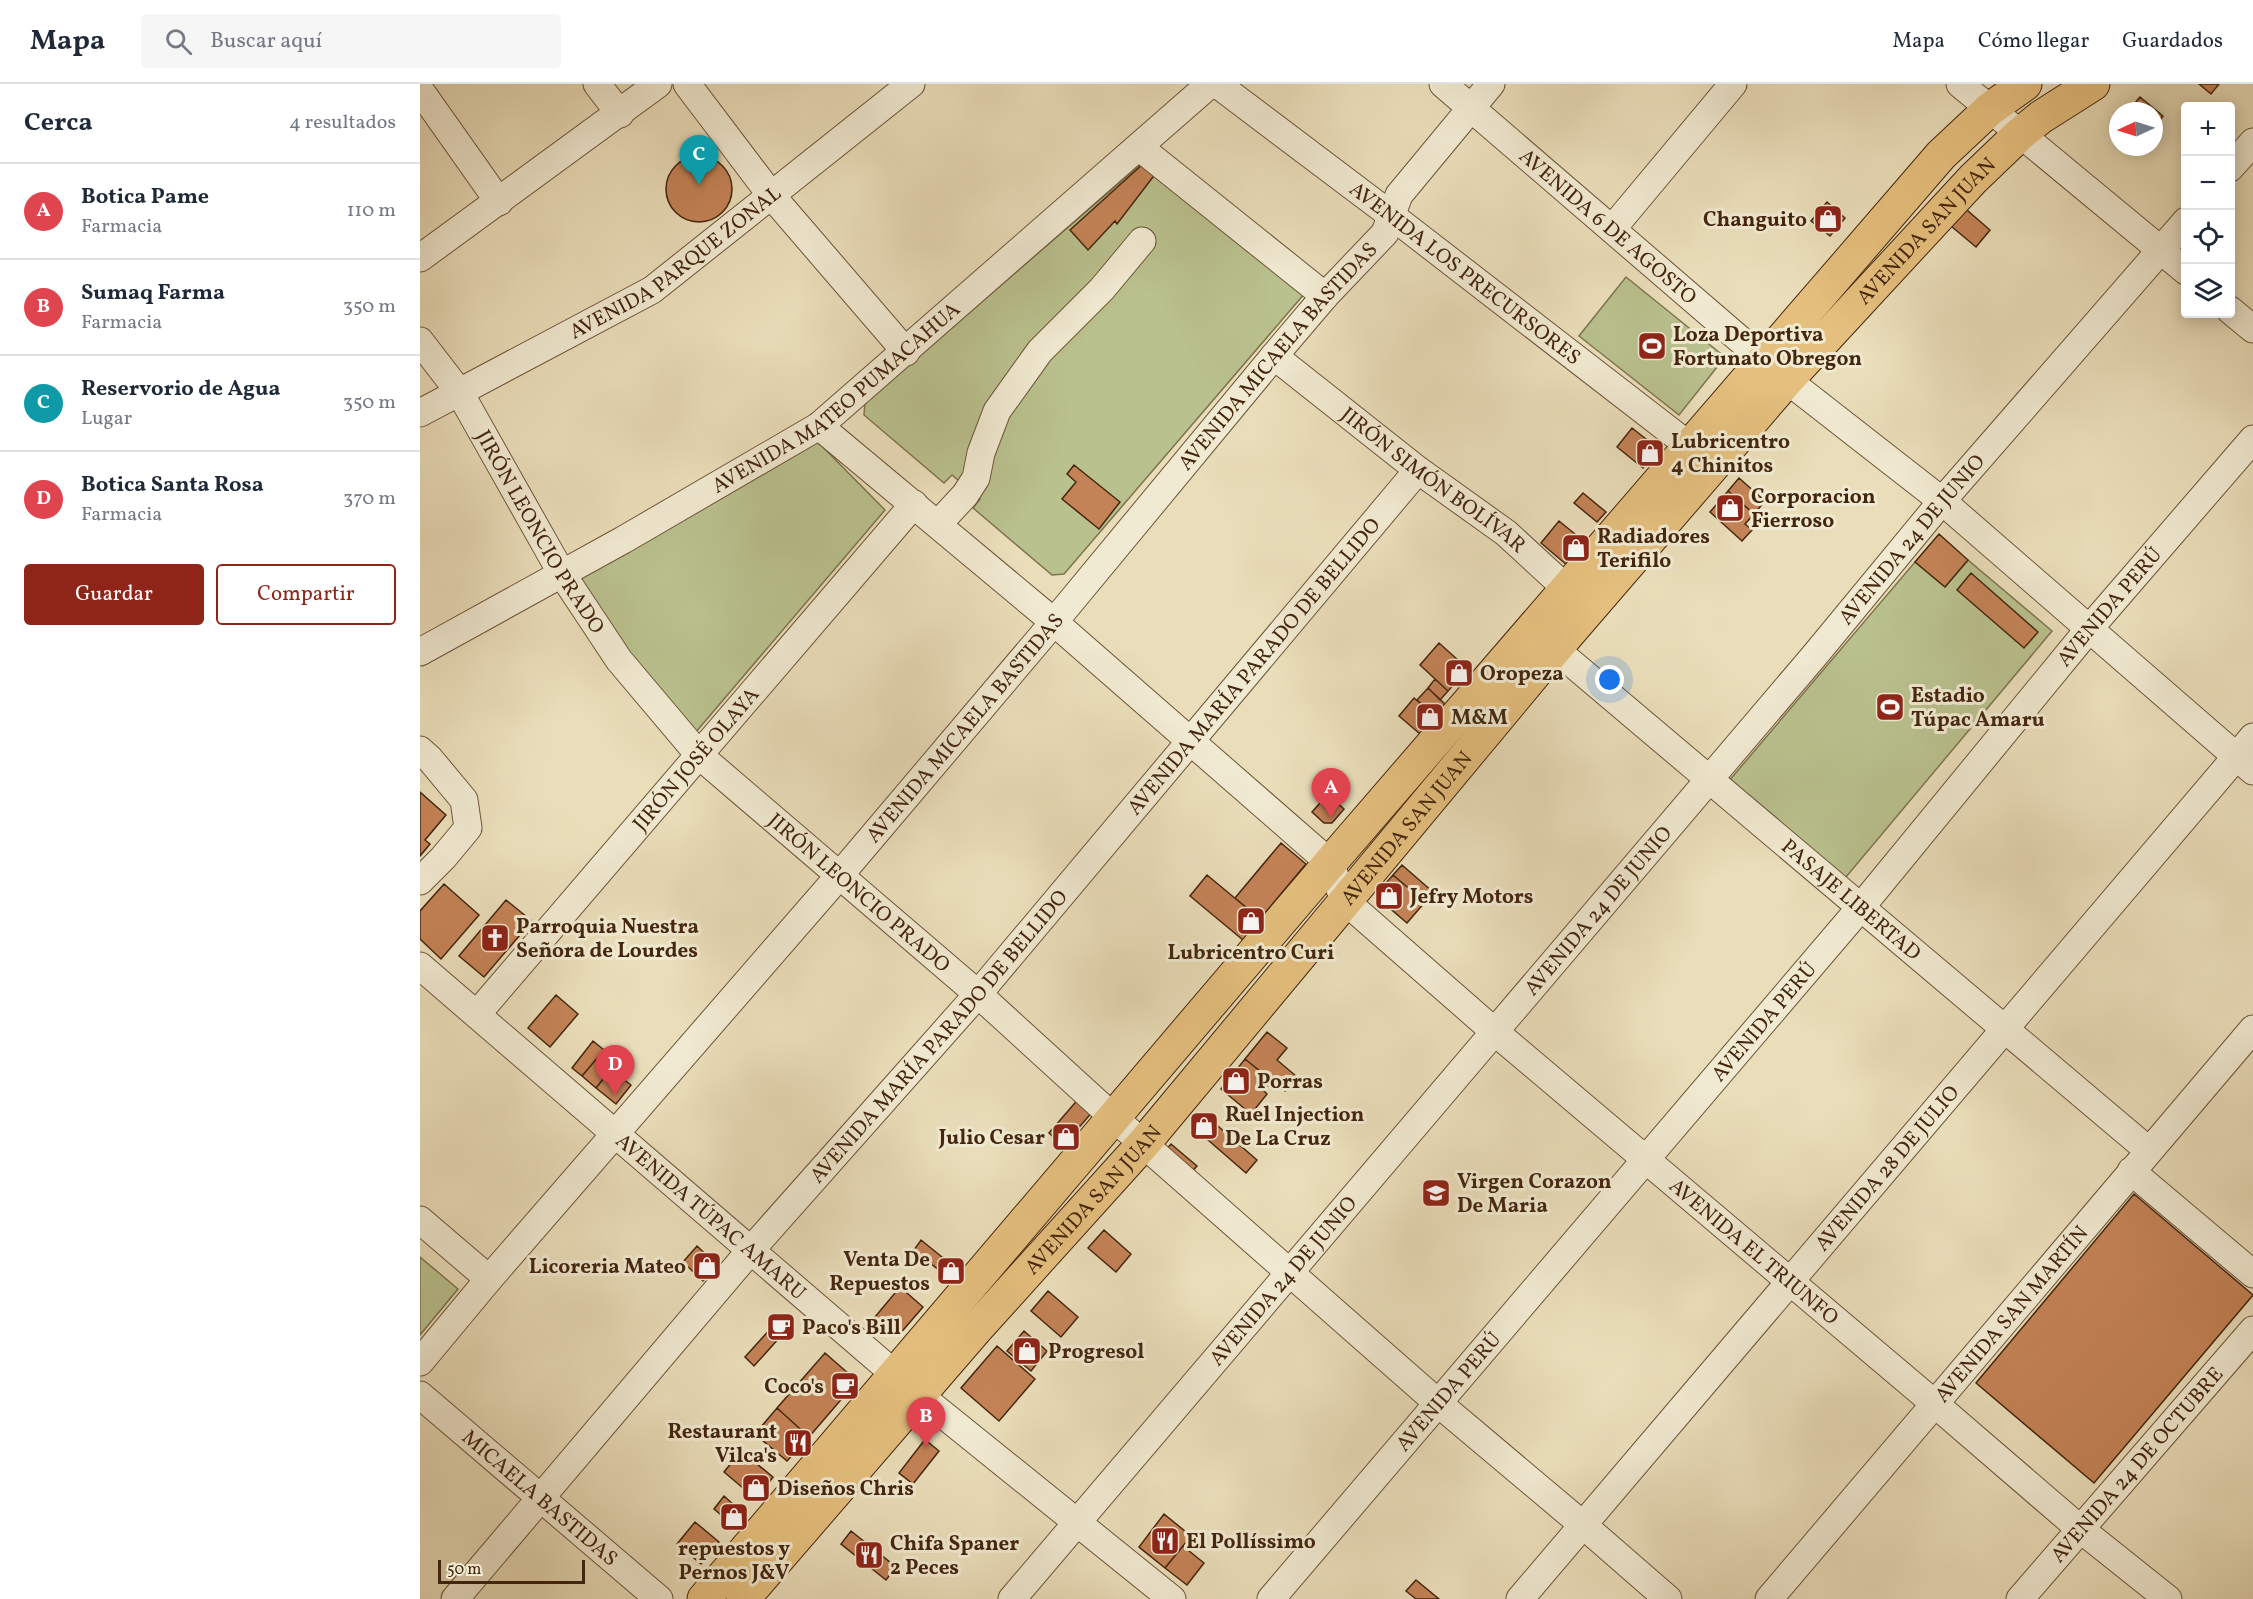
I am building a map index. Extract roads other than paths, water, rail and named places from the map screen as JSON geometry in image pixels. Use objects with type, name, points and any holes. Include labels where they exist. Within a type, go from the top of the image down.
[{"type":"main road","name":"AVENIDA SAN JUAN","points":[[704,1599],[1330,863],[1577,599],[1776,371],[1941,155],[1975,93],[2025,84]]},
{"type":"main road","name":"AVENIDA SAN JUAN","points":[[1776,371],[2020,134],[2041,117],[2093,84]]},
{"type":"main road","name":"AVENIDA SAN JUAN","points":[[743,1599],[919,1395],[1144,1143],[1555,649],[1577,599]]},
{"type":"street","points":[[597,84],[620,114]]},
{"type":"street","points":[[420,258],[658,84]]},
{"type":"street","points":[[687,84],[771,195],[906,352]]},
{"type":"street","name":"AVENIDA PARQUE ZONAL","points":[[420,413],[652,291],[911,84]]},
{"type":"street","name":"AVENIDA MATEO PUMACAHUA","points":[[420,652],[562,574],[819,426],[1139,147],[1150,134],[1210,84]]},
{"type":"street","name":"AVENIDA 6 DE AGOSTO","points":[[1443,84],[1776,371],[1942,501],[2089,629],[2247,755]]},
{"type":"street","name":"AVENIDA MICAELA BASTIDAS","points":[[420,1362],[489,1279],[839,876],[1325,296],[1385,233],[1399,195],[1491,84]]},
{"type":"street","points":[[1612,228],[1733,84]]},
{"type":"street","name":"AVENIDA LOS PRECURSORES","points":[[1232,88],[1392,216],[1702,455]]},
{"type":"street","points":[[420,90],[499,202]]},
{"type":"street","points":[[1975,93],[2020,134],[2181,267]]},
{"type":"street","points":[[2235,162],[2253,142]]},
{"type":"street","points":[[1139,147],[1325,296]]},
{"type":"street","name":"AVENIDA 24 DE JUNIO","points":[[1012,1599],[1710,779],[1942,501],[2181,227]]},
{"type":"street","points":[[938,524],[965,495],[976,478],[981,453],[997,411],[1040,351],[1102,289],[1142,241]]},
{"type":"street","points":[[2235,314],[2253,329]]},
{"type":"street","name":"JIRÓN LEONCIO PRADO","points":[[420,341],[460,393],[562,574],[619,660],[700,756],[978,994],[1114,1118],[1438,1403],[1668,1599]]},
{"type":"street","name":"JIRÓN SIMÓN BOLÍVAR","points":[[1274,356],[1418,470],[1506,533],[1577,599]]},
{"type":"street","points":[[819,426],[1054,622],[1330,863],[1344,900]]},
{"type":"street","name":"AVENIDA PERÚ","points":[[1270,1599],[1861,907],[2089,629],[2253,439]]},
{"type":"street","name":"AVENIDA MARÍA PARADO DE BELLIDO","points":[[454,1599],[750,1251],[978,994],[1418,470]]},
{"type":"street","name":"JIRÓN JOSÉ OLAYA","points":[[477,1014],[914,504]]},
{"type":"street","name":"PASAJE LIBERTAD","points":[[1555,649],[2148,1150]]},
{"type":"street","points":[[420,750],[464,800],[468,828],[420,881]]},
{"type":"street","name":"AVENIDA 28 DE JULIO","points":[[1520,1599],[2005,1029],[2247,755]]},
{"type":"street","name":"AVENIDA EL TRIUNFO","points":[[1344,900],[1495,1032],[2079,1528],[2168,1599]]},
{"type":"street","name":"AVENIDA TÚPAC AMARU","points":[[420,966],[919,1395],[1172,1599]]},
{"type":"street","name":"AVENIDA SAN MARTÍN","points":[[1769,1599],[2253,1029]]},
{"type":"street","points":[[2131,1171],[2253,1274]]},
{"type":"street","points":[[420,1220],[489,1279]]},
{"type":"street","name":"AVENIDA 24 DE OCTUBRE","points":[[2020,1599],[2079,1528],[2253,1330]]},
{"type":"street","name":"MICAELA BASTIDAS","points":[[420,1395],[659,1599]]},
{"type":"place","name":"Reservorio de Agua","points":[[699,185]]},
{"type":"place","name":"Changuito","points":[[1828,219]]},
{"type":"place","name":"Loza Deportiva Fortunato Obregon","points":[[1652,346]]},
{"type":"place","name":"Lubricentro 4 Chinitos","points":[[1650,453]]},
{"type":"place","name":"Corporacion Fierroso","points":[[1730,508]]},
{"type":"place","name":"Radiadores Terifilo","points":[[1576,548]]},
{"type":"place","name":"Oropeza","points":[[1459,673]]},
{"type":"place","name":"Estadio Túpac Amaru","points":[[1890,707]]},
{"type":"place","name":"M&M","points":[[1430,717]]},
{"type":"place","name":"Botica Pame","points":[[1331,818]]},
{"type":"place","name":"Jefry Motors","points":[[1389,896]]},
{"type":"place","name":"Lubricentro Curi","points":[[1251,921]]},
{"type":"place","name":"Parroquia Nuestra Señora de Lourdes","points":[[495,938]]},
{"type":"place","name":"Porras","points":[[1236,1081]]},
{"type":"place","name":"Botica Santa Rosa","points":[[615,1095]]},
{"type":"place","name":"Ruel Injection De La Cruz","points":[[1204,1126]]},
{"type":"place","name":"Julio Cesar","points":[[1066,1137]]},
{"type":"place","name":"Virgen Corazon De Maria","points":[[1436,1193]]},
{"type":"place","name":"Licoreria Mateo","points":[[707,1266]]},
{"type":"place","name":"Venta De Repuestos","points":[[951,1271]]},
{"type":"place","name":"Paco's Bill","points":[[781,1327]]},
{"type":"place","name":"Progresol","points":[[1027,1351]]},
{"type":"place","name":"Coco's","points":[[845,1386]]},
{"type":"place","name":"Restaurant Vilca's","points":[[798,1443]]},
{"type":"place","name":"Sumaq Farma","points":[[926,1447]]},
{"type":"place","name":"Diseños Chris","points":[[756,1488]]},
{"type":"place","name":"repuestos y Pernos J&V","points":[[734,1517]]},
{"type":"place","name":"El Pollíssimo","points":[[1165,1541]]},
{"type":"place","name":"Chifa Spaner 2 Peces","points":[[869,1555]]}]
